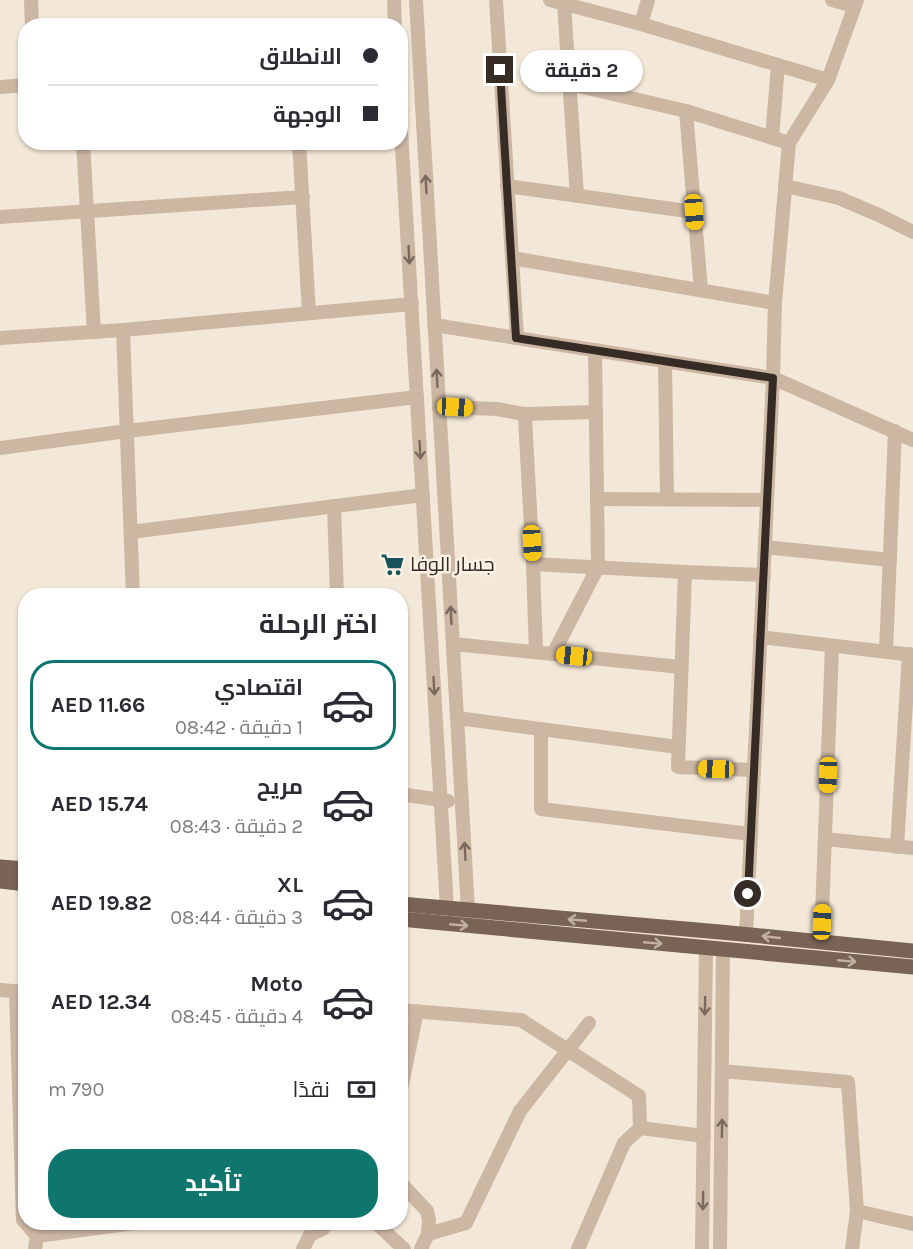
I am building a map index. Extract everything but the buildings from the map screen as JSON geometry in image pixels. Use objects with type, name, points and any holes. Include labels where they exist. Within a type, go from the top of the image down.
[{"type":"main road","points":[[0,867],[18,868]]},
{"type":"main road","points":[[0,881],[18,883]]},
{"type":"main road","points":[[408,905],[913,951]]},
{"type":"main road","points":[[408,920],[913,967]]},
{"type":"street","points":[[31,0],[32,18]]},
{"type":"street","points":[[394,0],[395,18]]},
{"type":"street","points":[[416,0],[468,910]]},
{"type":"street","points":[[496,0],[516,338]]},
{"type":"street","points":[[641,24],[648,0]]},
{"type":"street","points":[[746,935],[775,303],[785,186],[789,143],[828,80],[856,3],[832,0]]},
{"type":"street","points":[[577,196],[570,84],[557,2],[641,24],[828,80]]},
{"type":"street","points":[[772,138],[778,65]]},
{"type":"street","points":[[570,84],[686,111],[789,143]]},
{"type":"street","points":[[0,87],[18,86]]},
{"type":"street","points":[[686,111],[701,290]]},
{"type":"street","points":[[84,150],[94,332]]},
{"type":"street","points":[[300,150],[309,313]]},
{"type":"street","points":[[402,150],[447,908]]},
{"type":"street","points":[[507,186],[694,212]]},
{"type":"street","points":[[785,186],[839,198],[913,232]]},
{"type":"street","points":[[0,217],[303,197]]},
{"type":"street","points":[[512,258],[775,303]]},
{"type":"street","points":[[0,338],[123,330],[412,304]]},
{"type":"street","points":[[434,325],[773,378],[913,440]]},
{"type":"street","points":[[123,330],[133,588]]},
{"type":"street","points":[[553,654],[598,567],[595,350]]},
{"type":"street","points":[[665,361],[667,499]]},
{"type":"street","points":[[0,448],[417,397]]},
{"type":"street","points":[[439,407],[497,409],[524,414],[596,412]]},
{"type":"street","points":[[525,418],[536,652]]},
{"type":"street","points":[[886,652],[895,432]]},
{"type":"street","points":[[131,532],[423,495]]},
{"type":"street","points":[[597,499],[767,500]]},
{"type":"street","points":[[334,506],[337,588]]},
{"type":"street","points":[[765,547],[890,560]]},
{"type":"street","points":[[533,564],[764,575]]},
{"type":"street","points":[[685,572],[678,768],[754,770]]},
{"type":"street","points":[[760,637],[911,655],[907,775],[897,847]]},
{"type":"street","points":[[453,644],[681,667]]},
{"type":"street","points":[[821,942],[832,646]]},
{"type":"street","points":[[457,718],[678,747]]},
{"type":"street","points":[[541,729],[541,809],[751,834]]},
{"type":"street","points":[[408,795],[462,802]]},
{"type":"street","points":[[825,839],[913,848]]},
{"type":"street","points":[[702,1249],[706,948]]},
{"type":"street","points":[[720,1249],[723,950]]},
{"type":"street","points":[[0,990],[18,991]]},
{"type":"street","points":[[408,1010],[521,1020],[639,1096],[640,1128],[624,1143],[578,1249]]},
{"type":"street","points":[[408,1055],[417,1011]]},
{"type":"street","points":[[428,1234],[466,1223],[520,1111],[589,1023]]},
{"type":"street","points":[[722,1071],[848,1082],[857,1211],[852,1249]]},
{"type":"street","points":[[640,1128],[704,1136]]},
{"type":"street","points":[[408,1191],[427,1211],[428,1234],[421,1249]]},
{"type":"street","points":[[857,1211],[913,1224]]},
{"type":"street","points":[[36,1243],[76,1230]]},
{"type":"street","points":[[303,1249],[310,1235],[321,1230]]},
{"type":"street","points":[[384,1230],[404,1249]]},
{"type":"place","name":"جسار الوفا","points":[[392,564]]},
{"type":"route","points":[[500,70],[516,338],[773,378],[748,894]]}]
